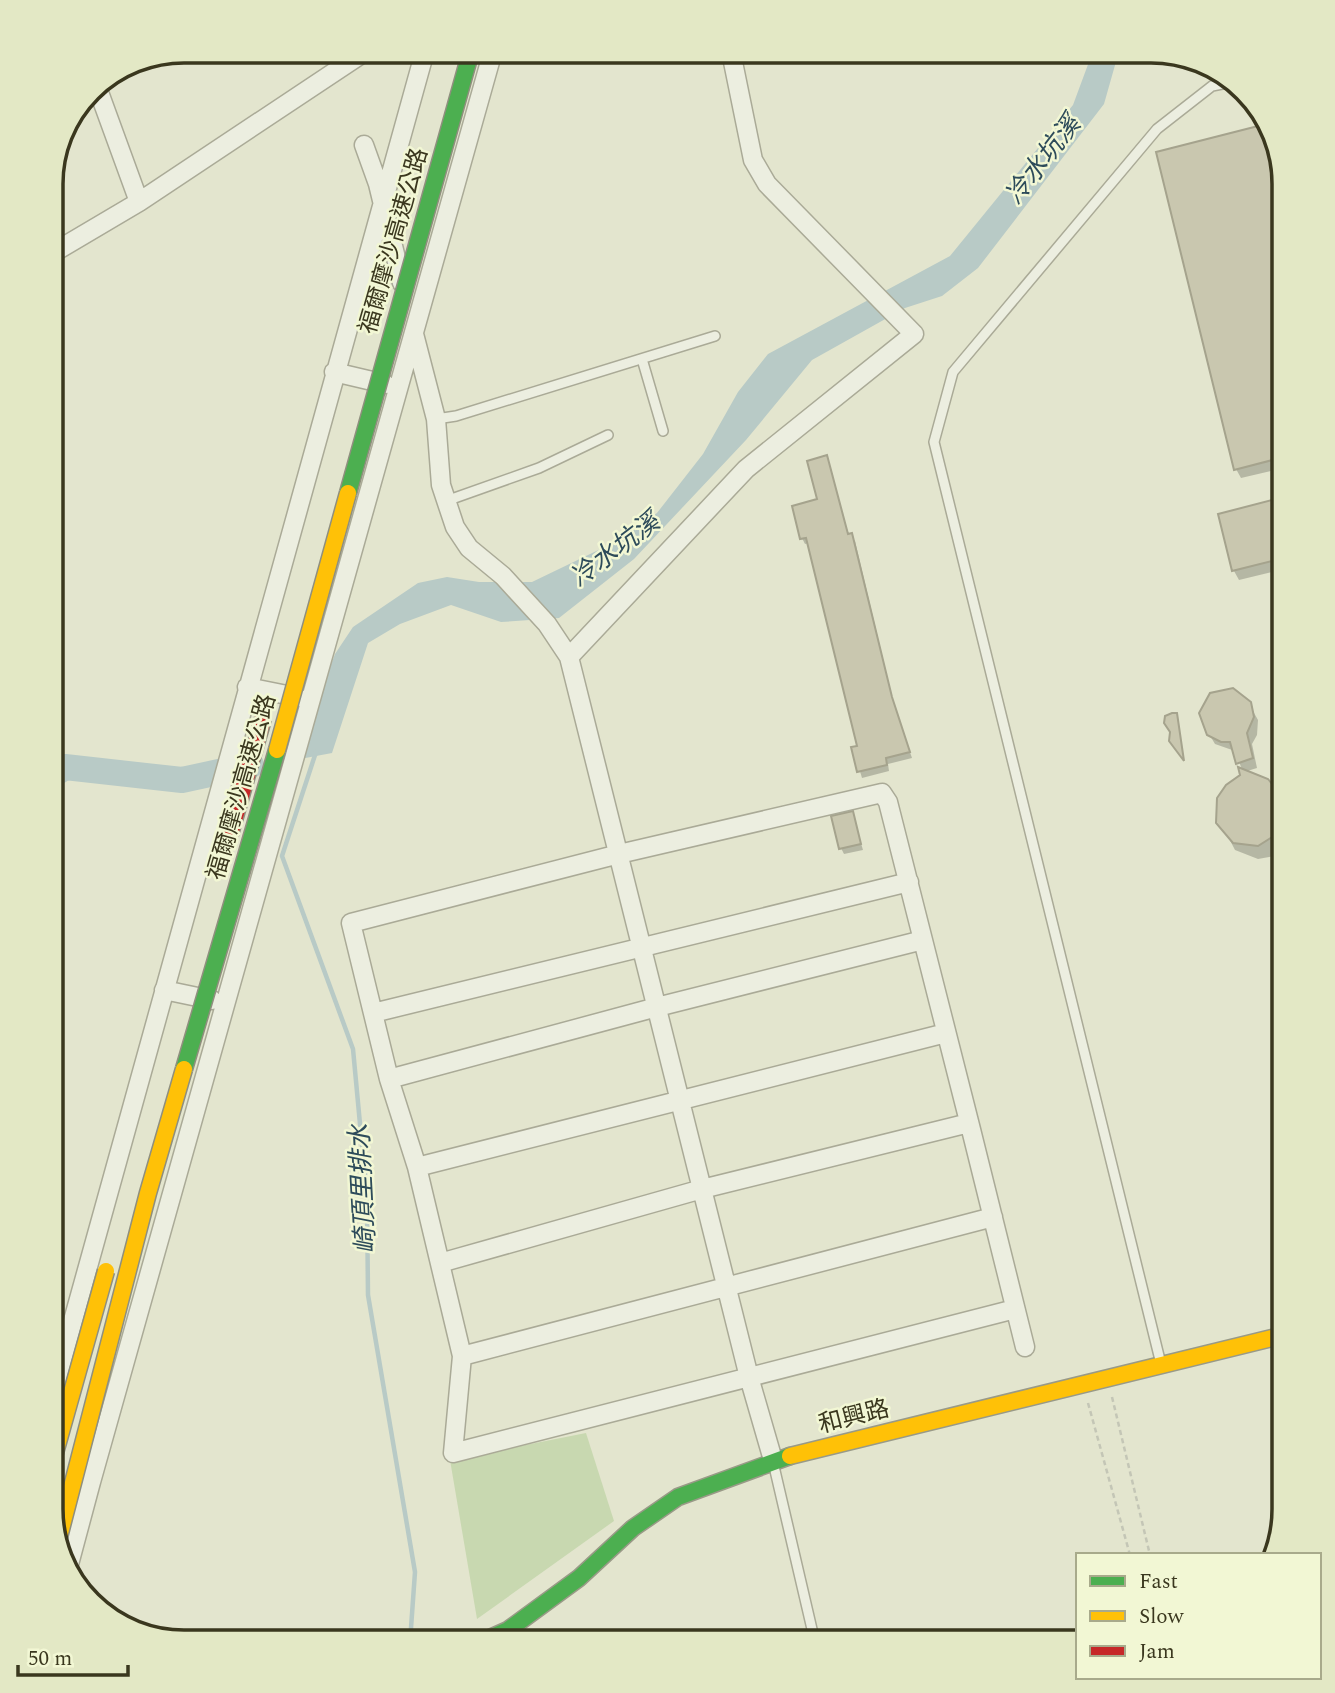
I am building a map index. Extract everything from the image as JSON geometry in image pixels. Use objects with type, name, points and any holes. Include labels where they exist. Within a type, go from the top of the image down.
[{"type":"main road","name":"福爾摩沙高速公路","points":[[64,1519],[148,1193],[267,785],[468,63]]},
{"type":"main road","name":"福爾摩沙高速公路","points":[[384,291],[403,225]]},
{"type":"main road","name":"福爾摩沙高速公路","points":[[354,398],[365,358]]},
{"type":"main road","name":"福爾摩沙高速公路","points":[[225,852],[274,679]]},
{"type":"main road","points":[[179,1013],[191,972]]},
{"type":"main road","points":[[63,1424],[111,1253]]},
{"type":"main road","name":"和興路","points":[[508,1630],[579,1578],[633,1528],[678,1497],[773,1460],[1272,1338]]},
{"type":"street","points":[[63,247],[139,202],[348,63]]},
{"type":"street","points":[[63,1356],[421,63]]},
{"type":"street","points":[[72,1554],[490,63]]},
{"type":"street","points":[[569,657],[746,469],[914,334],[767,184],[754,160],[730,63]]},
{"type":"street","points":[[98,99],[139,202]]},
{"type":"street","points":[[364,145],[382,198],[436,419],[441,485],[455,527],[470,548],[503,576],[547,624],[569,657],[749,1377],[773,1460]]},
{"type":"street","points":[[334,372],[399,387]]},
{"type":"street","points":[[247,687],[311,700]]},
{"type":"street","points":[[1015,1309],[453,1453],[462,1356],[417,1167],[389,1079],[351,923],[619,854],[882,793],[888,803],[909,882],[1025,1347]]},
{"type":"street","points":[[373,1013],[909,882]]},
{"type":"street","points":[[389,1079],[657,1007],[923,940]]},
{"type":"street","points":[[164,990],[226,1003]]},
{"type":"street","points":[[417,1167],[946,1033]]},
{"type":"street","points":[[440,1263],[702,1189],[969,1123]]},
{"type":"street","points":[[462,1356],[993,1217]]},
{"type":"street","points":[[63,1477],[91,1482]]},
{"type":"lane","points":[[1161,1365],[934,442],[953,372],[1157,129],[1212,86],[1220,84]]},
{"type":"lane","points":[[436,419],[456,416],[715,336]]},
{"type":"lane","points":[[642,359],[663,431]]},
{"type":"lane","points":[[446,501],[539,468],[607,435]]},
{"type":"lane","points":[[773,1460],[812,1630]]},
{"type":"path","points":[[1111,1394],[1150,1553]]},
{"type":"path","points":[[1087,1399],[1129,1553]]},
{"type":"green space","points":[[586,1433],[614,1521],[477,1619],[450,1460]]},
{"type":"water","points":[[1089,63],[1116,63],[1104,104],[978,268],[942,296],[905,308],[812,360],[746,440],[634,559],[559,618],[501,622],[451,605],[400,624],[368,643],[332,753],[300,759],[303,739],[335,654],[353,627],[418,583],[447,577],[479,582],[532,582],[615,542],[657,513],[703,454],[738,392],[768,354],[950,256],[1073,105]]},
{"type":"building","points":[[1257,126],[1263,138],[1272,184],[1272,460],[1234,470],[1156,152]]},
{"type":"building","points":[[827,455],[848,534],[852,533],[892,697],[910,752],[886,758],[887,765],[857,772],[851,747],[857,746],[806,538],[800,539],[792,506],[817,499],[807,461]]},
{"type":"building","points":[[1272,500],[1272,561],[1232,571],[1218,514]]},
{"type":"building","points":[[1233,688],[1251,702],[1254,717],[1247,733],[1253,758],[1236,764],[1230,742],[1221,742],[1207,735],[1199,713],[1210,693]]},
{"type":"building","points":[[1177,713],[1184,761],[1169,741],[1170,732],[1164,723],[1165,716]]},
{"type":"building","points":[[1238,767],[1268,779],[1272,784],[1272,837],[1258,846],[1233,843],[1216,823],[1217,798],[1226,785],[1240,775]]},
{"type":"building","points":[[853,811],[861,844],[839,849],[831,816]]},
{"type":"waterway","name":"崎頂里排水","points":[[316,752],[282,856],[353,1049],[367,1199],[368,1295],[415,1572],[411,1630]]},
{"type":"waterway","name":"冷水坑溪","points":[[63,768],[182,780],[251,765]]},
{"type":"traffic: fast","points":[[348,493],[468,63]]},
{"type":"traffic: fast","points":[[184,1069],[277,750]]},
{"type":"traffic: fast","points":[[508,1630],[579,1578],[633,1528],[678,1497],[790,1456]]},
{"type":"traffic: slow","points":[[277,750],[348,493]]},
{"type":"traffic: slow","points":[[64,1519],[148,1193],[184,1069]]},
{"type":"traffic: slow","points":[[63,1424],[106,1271]]},
{"type":"traffic: slow","points":[[790,1456],[1272,1338]]},
{"type":"traffic: jam","points":[[230,834],[263,719]]}]
